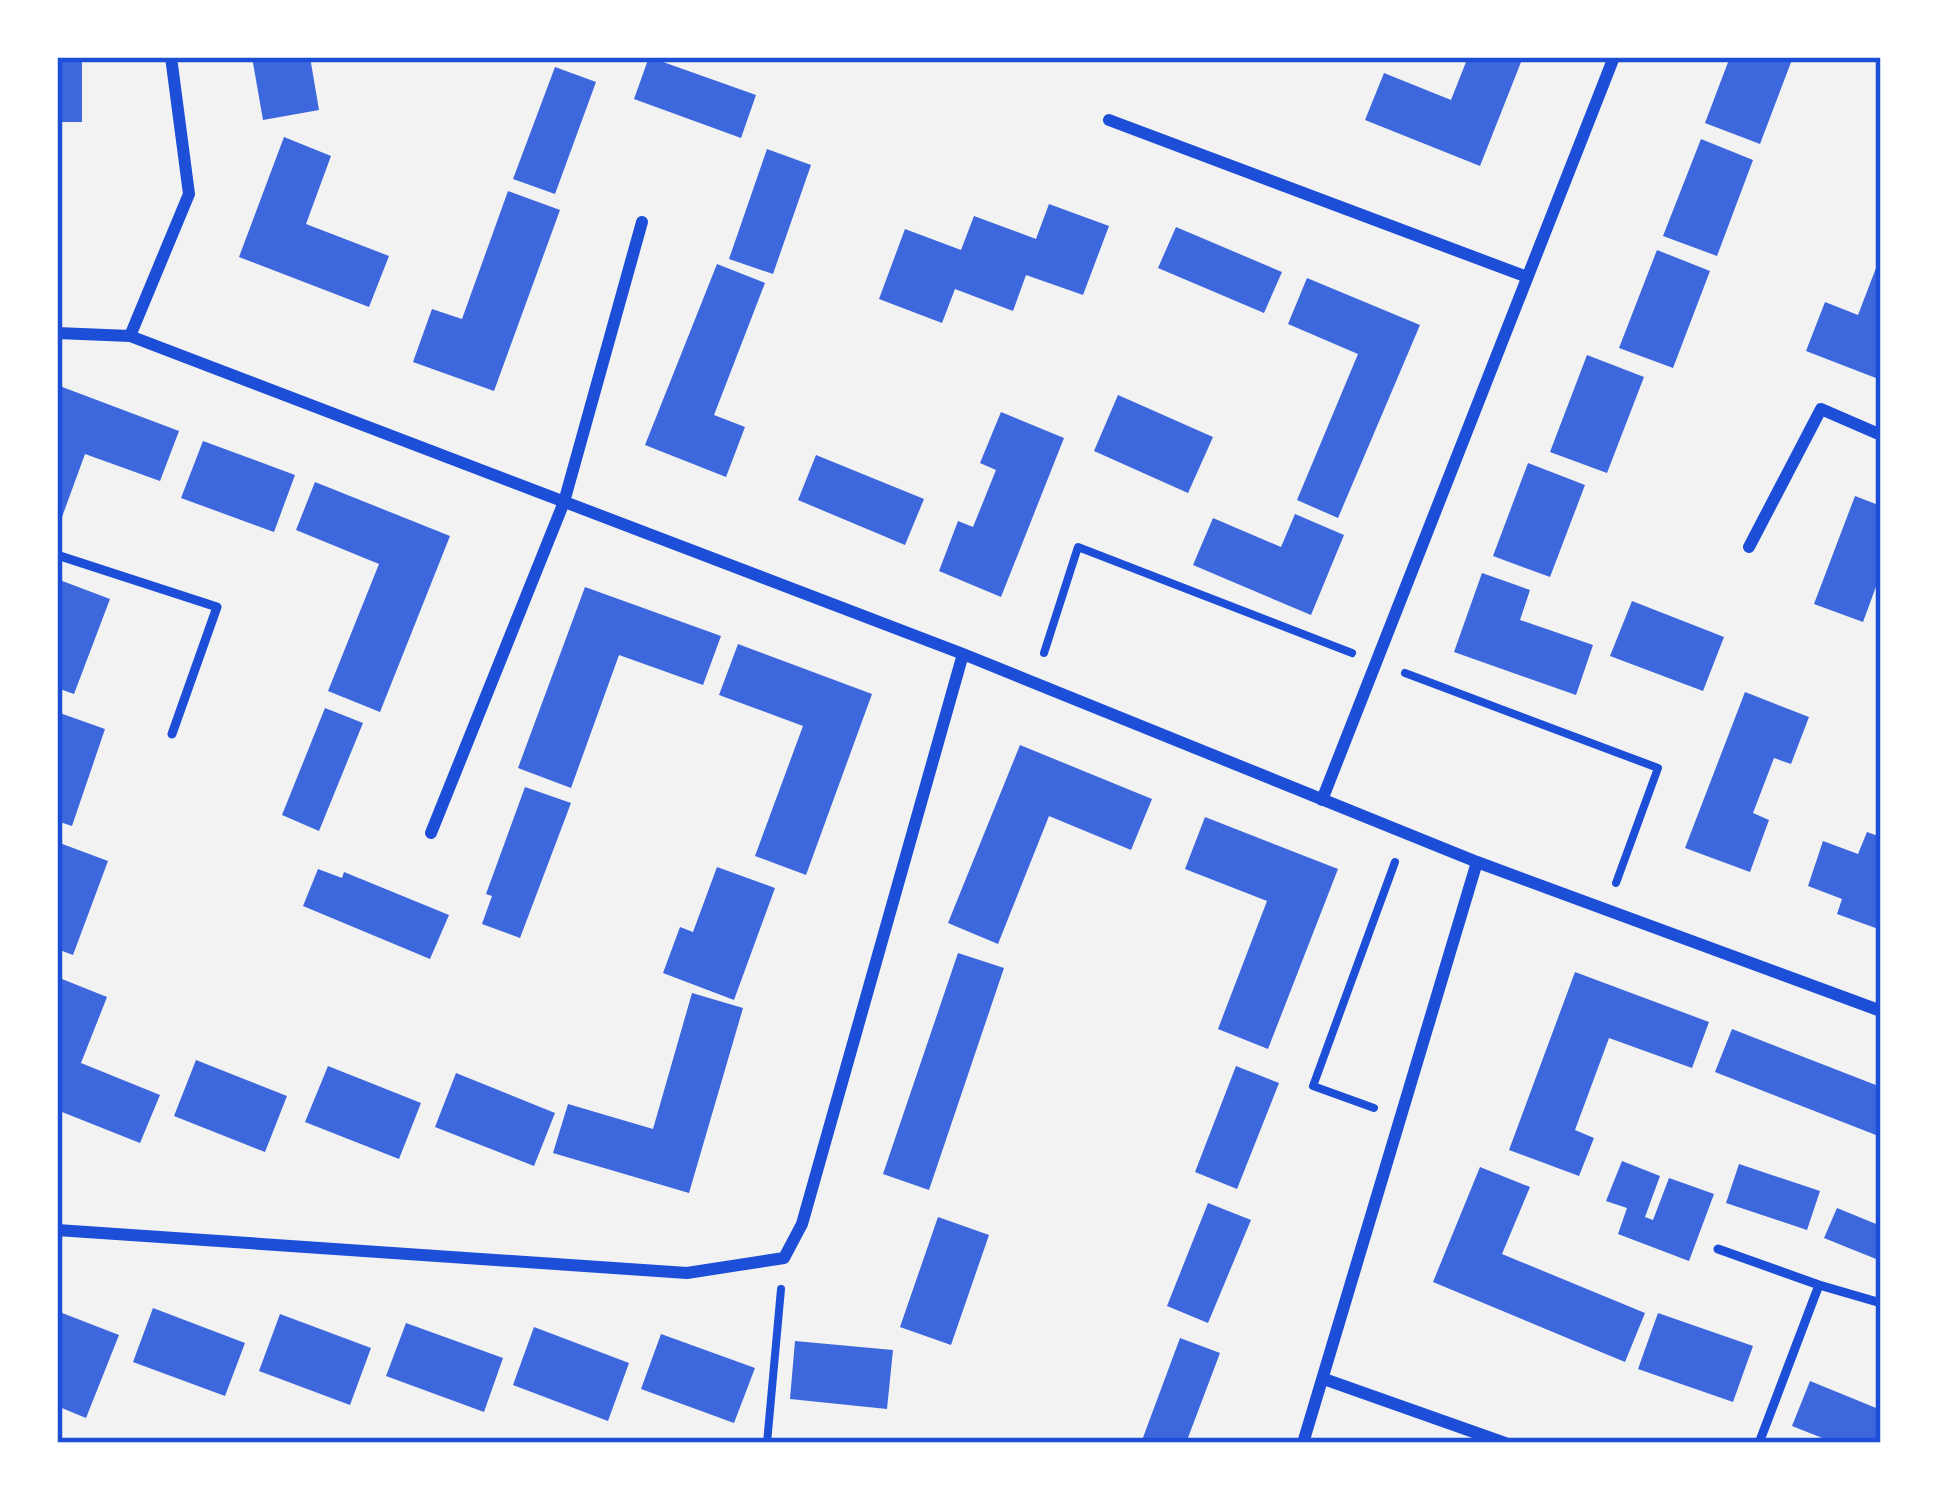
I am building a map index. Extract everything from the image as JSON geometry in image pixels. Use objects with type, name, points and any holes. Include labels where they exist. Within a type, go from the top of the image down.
[{"type":"street","points":[[130,336],[189,194],[172,57]]},
{"type":"street","points":[[1322,800],[1614,57]]},
{"type":"street","points":[[1109,120],[1527,277]]},
{"type":"street","points":[[431,833],[564,502],[642,222]]},
{"type":"street","points":[[57,333],[130,336],[963,654],[1477,862],[1881,1011]]},
{"type":"street","points":[[1750,548],[1821,409],[1881,435]]},
{"type":"street","points":[[57,1230],[687,1273],[784,1258],[802,1224],[963,654]]},
{"type":"street","points":[[1303,1443],[1477,862]]},
{"type":"street","points":[[1324,1379],[1505,1443]]},
{"type":"lane","points":[[57,555],[217,608],[172,734]]},
{"type":"lane","points":[[1718,1250],[1881,1303]]},
{"type":"lane","points":[[1759,1443],[1819,1285]]},
{"type":"path","points":[[1402,1118],[1313,1086],[1405,832]]},
{"type":"path","points":[[767,1443],[784,1258]]},
{"type":"building","points":[[57,57],[82,57],[82,122],[57,122]]},
{"type":"building","points":[[252,57],[310,57],[319,110],[263,120]]},
{"type":"building","points":[[649,57],[756,95],[741,138],[634,99]]},
{"type":"building","points":[[1468,57],[1523,57],[1480,166],[1365,120],[1384,73],[1451,100]]},
{"type":"building","points":[[1730,57],[1793,57],[1760,144],[1705,123]]},
{"type":"building","points":[[555,67],[596,82],[555,194],[513,179]]},
{"type":"building","points":[[284,137],[331,156],[306,224],[389,256],[369,307],[239,257]]},
{"type":"building","points":[[1701,139],[1753,160],[1717,256],[1663,236]]},
{"type":"building","points":[[767,149],[811,165],[773,274],[729,259]]},
{"type":"building","points":[[508,191],[560,210],[494,391],[413,362],[432,309],[462,319]]},
{"type":"building","points":[[1049,204],[1109,226],[1083,295],[1026,275],[1013,311],[955,289],[942,323],[879,299],[905,229],[961,250],[974,216],[1036,239]]},
{"type":"building","points":[[1176,227],[1282,272],[1264,313],[1158,268]]},
{"type":"building","points":[[1657,250],[1710,271],[1673,368],[1619,348]]},
{"type":"building","points":[[1881,255],[1881,380],[1806,351],[1825,302],[1858,315]]},
{"type":"building","points":[[717,264],[765,283],[714,415],[745,427],[726,477],[645,445]]},
{"type":"building","points":[[1307,278],[1420,325],[1338,518],[1297,500],[1358,354],[1288,324]]},
{"type":"building","points":[[1587,355],[1644,377],[1607,473],[1550,452]]},
{"type":"building","points":[[57,385],[179,431],[160,481],[85,454],[58,528]]},
{"type":"building","points":[[1118,395],[1213,437],[1188,493],[1094,451]]},
{"type":"building","points":[[1001,412],[1064,438],[1001,597],[939,571],[958,521],[973,527],[996,470],[980,463]]},
{"type":"building","points":[[203,441],[295,475],[274,532],[181,498]]},
{"type":"building","points":[[816,455],[924,499],[905,545],[798,500]]},
{"type":"building","points":[[1528,463],[1585,485],[1550,577],[1493,556]]},
{"type":"building","points":[[315,482],[450,536],[380,712],[328,691],[379,564],[296,530]]},
{"type":"building","points":[[1855,496],[1881,506],[1881,573],[1863,622],[1814,604]]},
{"type":"building","points":[[1295,514],[1344,535],[1311,615],[1193,565],[1213,518],[1281,547]]},
{"type":"building","points":[[1482,573],[1530,590],[1520,620],[1593,645],[1576,695],[1454,652]]},
{"type":"building","points":[[57,579],[110,599],[74,694],[57,688]]},
{"type":"building","points":[[585,587],[721,636],[703,685],[619,655],[571,788],[518,768]]},
{"type":"building","points":[[1632,601],[1724,637],[1703,691],[1610,656]]},
{"type":"building","points":[[738,644],[872,694],[806,875],[755,856],[803,726],[719,695]]},
{"type":"building","points":[[1745,692],[1809,717],[1791,764],[1774,758],[1753,813],[1769,820],[1750,872],[1685,848]]},
{"type":"building","points":[[325,708],[363,723],[319,831],[282,815]]},
{"type":"building","points":[[57,712],[105,729],[72,826],[57,821]]},
{"type":"building","points":[[1020,745],[1152,799],[1131,850],[1049,816],[998,944],[948,923]]},
{"type":"building","points":[[525,787],[571,803],[520,938],[482,924],[492,896],[486,894]]},
{"type":"building","points":[[1205,817],[1338,869],[1268,1049],[1218,1029],[1267,901],[1185,869]]},
{"type":"building","points":[[1867,832],[1881,837],[1881,930],[1837,914],[1842,899],[1808,886],[1823,841],[1858,854]]},
{"type":"building","points":[[57,842],[108,861],[73,955],[57,949]]},
{"type":"building","points":[[717,867],[775,888],[734,1000],[663,973],[680,927],[693,932]]},
{"type":"building","points":[[318,869],[342,878],[344,872],[449,915],[430,959],[303,906]]},
{"type":"building","points":[[958,953],[1004,968],[929,1190],[883,1174]]},
{"type":"building","points":[[1575,972],[1709,1022],[1692,1068],[1609,1038],[1575,1130],[1594,1138],[1579,1176],[1509,1150]]},
{"type":"building","points":[[57,977],[107,997],[81,1063],[160,1095],[140,1143],[57,1110]]},
{"type":"building","points":[[692,993],[743,1008],[689,1193],[553,1153],[568,1104],[653,1129]]},
{"type":"building","points":[[1732,1029],[1881,1087],[1881,1137],[1715,1072]]},
{"type":"building","points":[[196,1060],[287,1096],[265,1152],[174,1116]]},
{"type":"building","points":[[328,1066],[421,1103],[399,1159],[305,1122]]},
{"type":"building","points":[[1236,1066],[1279,1083],[1237,1189],[1195,1172]]},
{"type":"building","points":[[456,1073],[555,1113],[534,1166],[435,1127]]},
{"type":"building","points":[[1622,1161],[1660,1176],[1645,1217],[1653,1220],[1669,1178],[1714,1194],[1689,1261],[1618,1234],[1627,1208],[1606,1201]]},
{"type":"building","points":[[1739,1164],[1820,1191],[1807,1230],[1726,1203]]},
{"type":"building","points":[[1480,1167],[1530,1187],[1502,1254],[1645,1313],[1625,1362],[1433,1282]]},
{"type":"building","points":[[1208,1203],[1251,1220],[1208,1323],[1167,1306]]},
{"type":"building","points":[[1837,1208],[1881,1226],[1881,1261],[1824,1238]]},
{"type":"building","points":[[938,1217],[989,1235],[951,1345],[900,1327]]},
{"type":"building","points":[[153,1308],[245,1343],[225,1396],[133,1362]]},
{"type":"building","points":[[57,1311],[119,1335],[86,1418],[57,1406]]},
{"type":"building","points":[[1658,1313],[1753,1346],[1733,1402],[1638,1369]]},
{"type":"building","points":[[280,1314],[371,1348],[350,1405],[259,1371]]},
{"type":"building","points":[[406,1323],[503,1358],[484,1412],[386,1376]]},
{"type":"building","points":[[534,1327],[629,1363],[608,1421],[513,1385]]},
{"type":"building","points":[[661,1334],[755,1368],[734,1423],[641,1389]]},
{"type":"building","points":[[1180,1338],[1220,1353],[1186,1443],[1141,1443]]},
{"type":"building","points":[[795,1341],[893,1350],[887,1409],[790,1399]]},
{"type":"building","points":[[1810,1381],[1881,1410],[1881,1443],[1835,1443],[1792,1426]]}]
